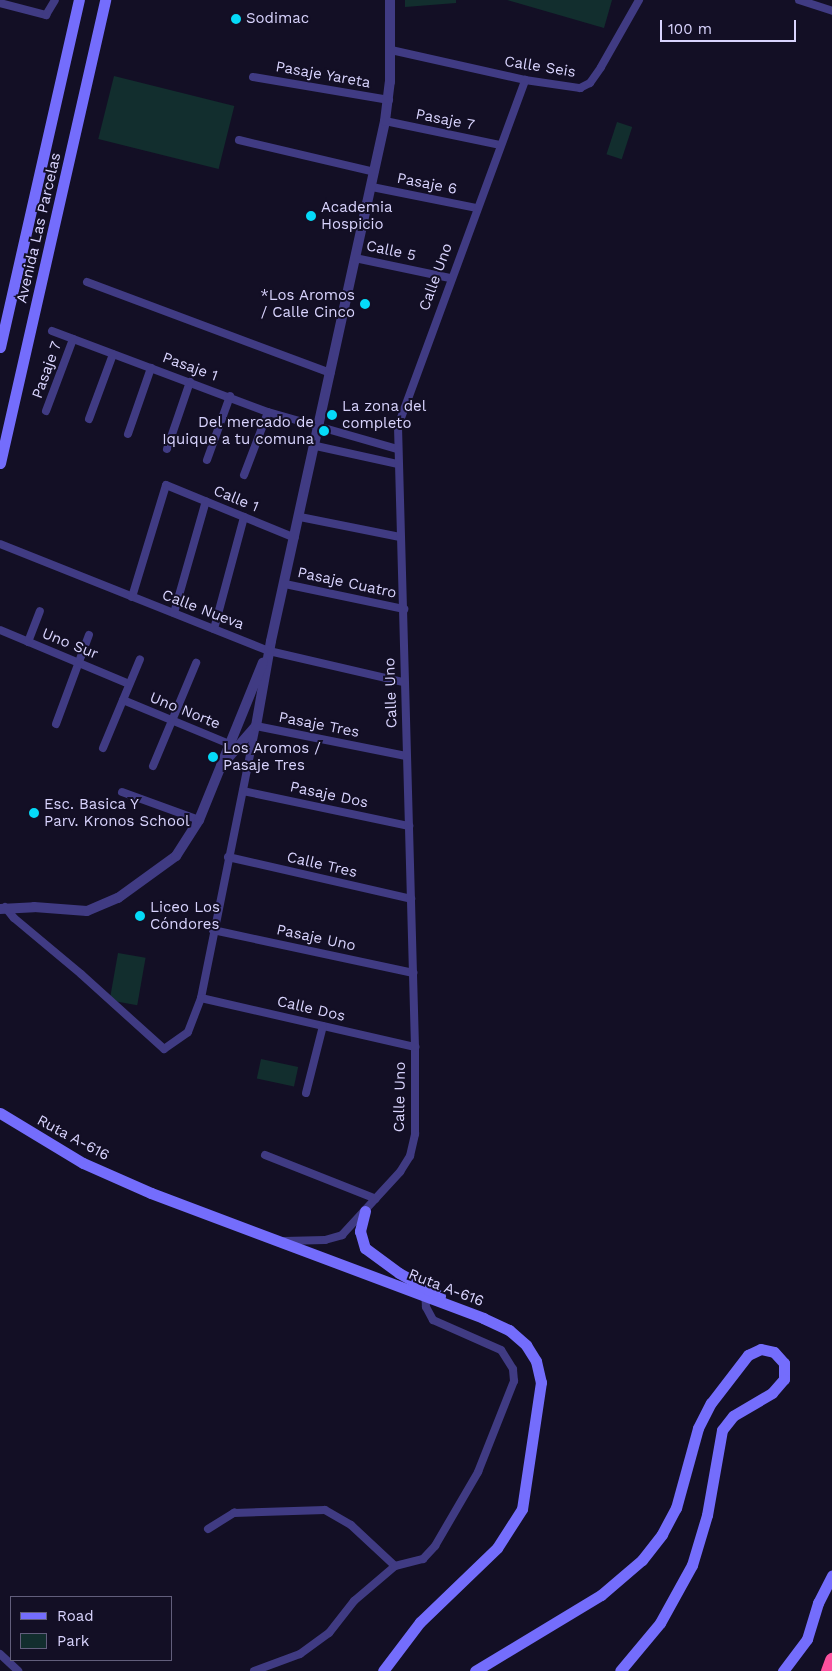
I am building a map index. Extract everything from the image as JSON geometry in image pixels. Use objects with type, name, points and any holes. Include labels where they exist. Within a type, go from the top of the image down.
[{"type":"highway","points":[[828,1671],[832,1660]]},
{"type":"main road","name":"Avenida Las Parcelas","points":[[0,346],[79,0]]},
{"type":"main road","name":"Avenida Las Parcelas","points":[[0,463],[105,0]]},
{"type":"main road","name":"Ruta A-616","points":[[0,1113],[83,1163],[151,1194],[275,1240],[425,1291],[509,1330],[526,1345],[536,1361],[541,1382],[522,1509],[497,1548],[420,1622],[383,1671]]},
{"type":"main road","points":[[365,1211],[360,1231],[365,1248],[425,1291]]},
{"type":"main road","points":[[475,1671],[602,1595],[642,1560],[662,1534],[676,1508],[706,1410],[748,1355],[761,1349],[774,1352],[784,1363],[784,1379],[772,1393],[734,1416],[722,1430],[706,1515],[692,1565],[660,1622],[620,1671]]},
{"type":"main road","points":[[783,1671],[807,1639],[818,1603],[832,1575]]},
{"type":"street","points":[[0,3],[46,15],[54,0]]},
{"type":"street","points":[[2,908],[164,1049],[188,1032],[201,998],[213,930],[256,726],[269,651],[316,446],[385,121],[391,50],[390,0]]},
{"type":"street","name":"Calle Seis","points":[[391,50],[566,89],[580,88],[590,83],[639,0]]},
{"type":"street","points":[[802,1],[832,11]]},
{"type":"street","name":"Pasaje Yareta","points":[[253,76],[388,100]]},
{"type":"street","name":"Calle Uno","points":[[275,1240],[325,1240],[342,1235],[376,1199],[410,1156],[414,1134],[415,1047],[403,682],[404,609],[397,449],[401,412],[525,80]]},
{"type":"street","name":"Pasaje 7","points":[[385,121],[500,145]]},
{"type":"street","points":[[239,140],[374,172]]},
{"type":"street","name":"Pasaje 6","points":[[372,187],[476,208]]},
{"type":"street","name":"Calle 5","points":[[355,258],[450,278]]},
{"type":"street","points":[[87,282],[331,373]]},
{"type":"street","name":"Pasaje 1","points":[[52,331],[230,396],[268,412],[319,429],[397,449]]},
{"type":"street","name":"Pasaje 7","points":[[46,411],[73,338]]},
{"type":"street","points":[[89,419],[113,354]]},
{"type":"street","points":[[128,434],[151,368]]},
{"type":"street","points":[[167,449],[190,382]]},
{"type":"street","points":[[206,460],[230,396]]},
{"type":"street","points":[[244,475],[268,412]]},
{"type":"street","points":[[316,446],[397,464]]},
{"type":"street","name":"Calle 1","points":[[132,597],[166,485],[295,538]]},
{"type":"street","points":[[174,613],[206,501]]},
{"type":"street","points":[[214,629],[244,517]]},
{"type":"street","points":[[300,517],[400,537]]},
{"type":"street","name":"Calle Nueva","points":[[0,544],[269,651],[403,682]]},
{"type":"street","name":"Pasaje Cuatro","points":[[285,584],[404,609]]},
{"type":"street","points":[[28,642],[40,610]]},
{"type":"street","name":"Uno Sur","points":[[0,630],[129,684]]},
{"type":"street","points":[[56,724],[81,664],[89,635]]},
{"type":"street","points":[[2,908],[34,907],[74,912],[101,906],[118,898],[176,856],[199,820],[221,766],[234,746],[269,651]]},
{"type":"street","points":[[103,748],[140,659]]},
{"type":"street","points":[[153,766],[196,663]]},
{"type":"street","name":"Uno Norte","points":[[122,700],[234,746]]},
{"type":"street","points":[[234,746],[256,726]]},
{"type":"street","name":"Pasaje Tres","points":[[256,726],[406,756]]},
{"type":"street","name":"Pasaje Dos","points":[[243,791],[409,826]]},
{"type":"street","points":[[122,792],[199,820]]},
{"type":"street","name":"Calle Tres","points":[[228,857],[411,899]]},
{"type":"street","name":"Pasaje Uno","points":[[213,930],[413,973]]},
{"type":"street","name":"Calle Dos","points":[[201,998],[415,1047]]},
{"type":"street","points":[[306,1093],[323,1026]]},
{"type":"street","points":[[264,1155],[376,1199]]},
{"type":"street","points":[[254,1671],[300,1654],[320,1640],[354,1601],[395,1566],[423,1559],[435,1546],[478,1472],[514,1381],[510,1360],[501,1350],[434,1320],[426,1307],[425,1291]]},
{"type":"street","points":[[208,1529],[234,1513],[325,1510],[351,1526],[395,1566]]},
{"type":"street","points":[[0,1654],[18,1671]]},
{"type":"green space","points":[[405,0],[456,0],[456,3],[405,7]]},
{"type":"green space","points":[[507,0],[612,0],[604,28]]},
{"type":"green space","points":[[114,76],[234,106],[219,169],[98,139]]},
{"type":"green space","points":[[617,122],[632,127],[622,159],[606,154]]},
{"type":"green space","points":[[118,953],[146,958],[137,1005],[110,1000]]},
{"type":"green space","points":[[261,1059],[298,1067],[294,1086],[257,1079]]},
{"type":"place","name":"Sodimac","points":[[236,19]]},
{"type":"place","name":"Academia Hospicio","points":[[311,216]]},
{"type":"place","name":"*Los Aromos / Calle Cinco","points":[[365,304]]},
{"type":"place","name":"La zona del completo","points":[[332,415]]},
{"type":"place","name":"Del mercado de Iquique a tu comuna","points":[[324,431]]},
{"type":"place","name":"Los Aromos / Pasaje Tres","points":[[213,757]]},
{"type":"place","name":"Esc. Basica Y Parv. Kronos School","points":[[34,813]]},
{"type":"place","name":"Liceo Los Cóndores","points":[[140,916]]}]
